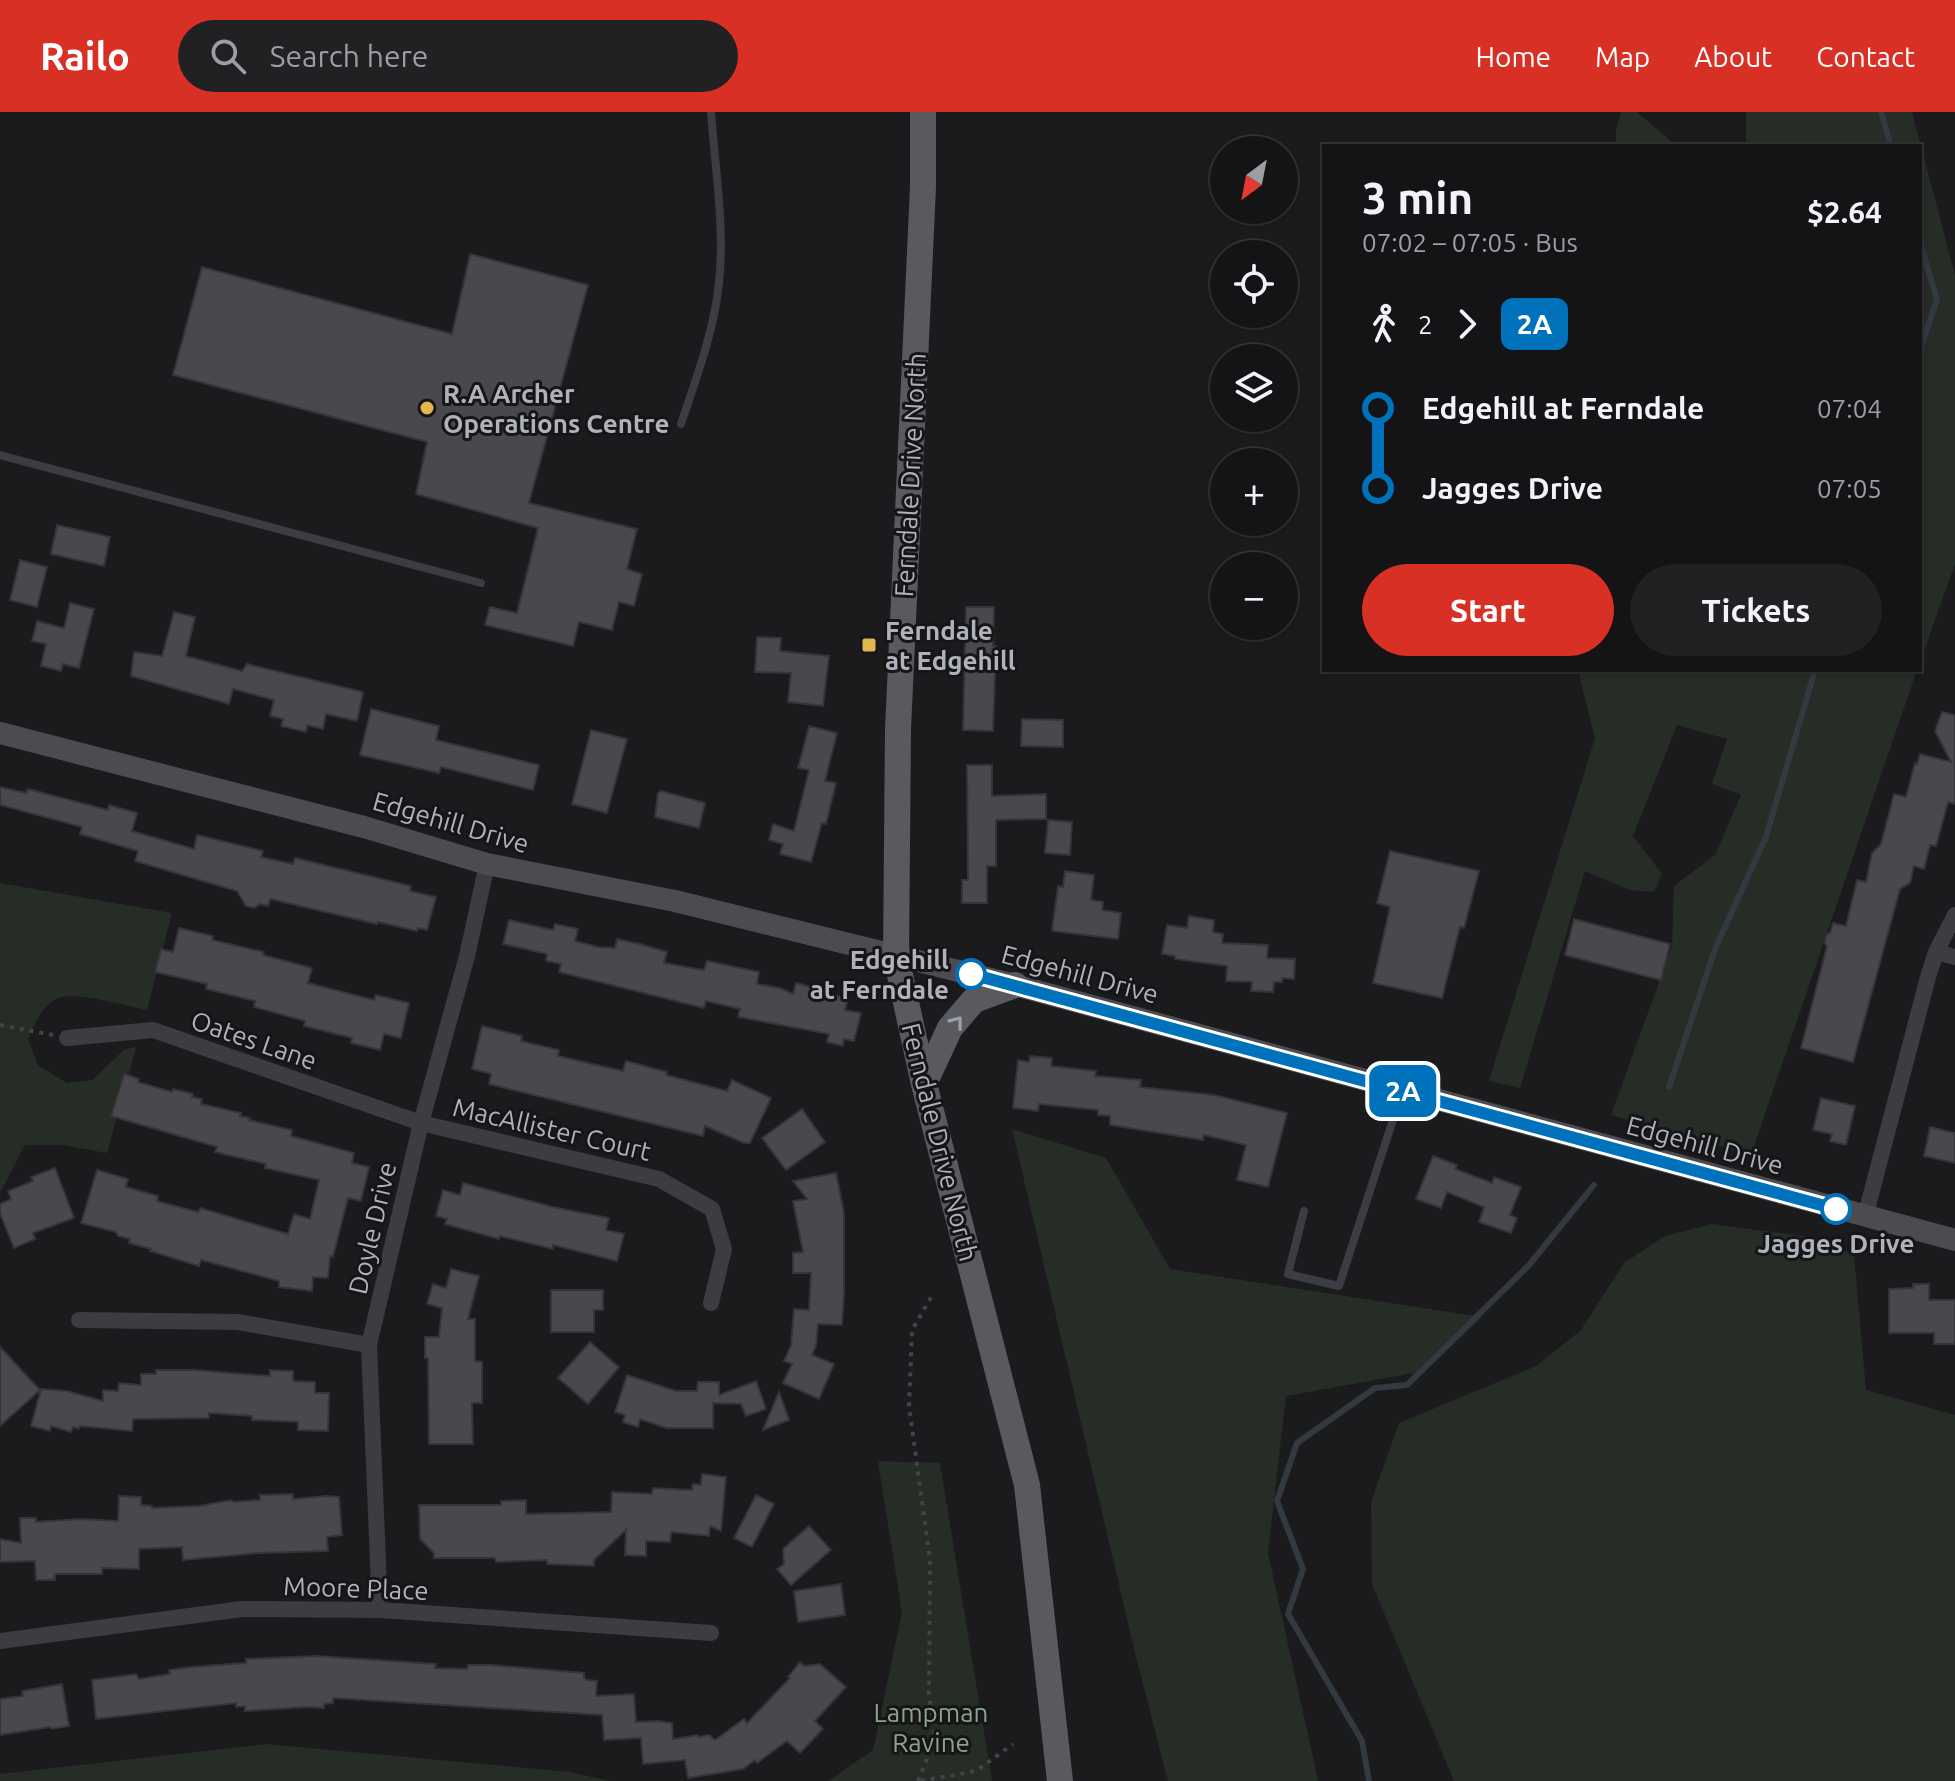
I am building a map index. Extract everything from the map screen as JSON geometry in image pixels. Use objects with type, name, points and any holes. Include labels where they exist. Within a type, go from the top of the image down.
[{"type":"main road","name":"Ferndale Drive North","points":[[923,112],[923,187],[898,729],[896,957],[924,1084],[1027,1485],[1060,1781]]},
{"type":"main road","points":[[924,1084],[950,1028],[974,1000],[1015,985]]},
{"type":"street","name":"Edgehill Drive","points":[[0,733],[364,827],[487,864],[675,901],[1015,985],[1955,1240]]},
{"type":"street","name":"Doyle Drive","points":[[380,1610],[369,1345],[421,1123],[467,956],[487,864]]},
{"type":"street","points":[[1865,1217],[1936,952],[1955,915]]},
{"type":"street","points":[[1936,952],[1955,957]]},
{"type":"street","name":"Oates Lane","points":[[67,1038],[153,1030],[421,1123]]},
{"type":"street","name":"MacAllister Court","points":[[421,1123],[659,1179],[712,1209],[724,1249],[711,1303]]},
{"type":"street","points":[[79,1320],[238,1322],[369,1345]]},
{"type":"street","name":"Moore Place","points":[[0,1641],[242,1609],[380,1610],[711,1633]]},
{"type":"lane","points":[[681,424],[706,346],[719,284],[721,216],[711,112]]},
{"type":"lane","points":[[0,455],[481,583]]},
{"type":"lane","points":[[1304,1211],[1288,1274],[1339,1286],[1402,1091]]},
{"type":"path","points":[[0,1025],[67,1038]]},
{"type":"path","points":[[920,1781],[935,1740],[929,1694],[930,1560],[909,1406],[912,1330],[933,1294]]},
{"type":"path","points":[[920,1781],[976,1771],[1013,1744]]},
{"type":"green space","points":[[1621,112],[1637,112],[1675,144],[1616,144]]},
{"type":"green space","points":[[1746,112],[1912,112],[1920,144],[1746,144]]},
{"type":"green space","points":[[1922,150],[1955,275],[1955,564],[1922,656]]},
{"type":"green space","points":[[1578,672],[1916,672],[1751,1155],[1611,1115],[1672,946],[1674,886],[1715,855],[1741,795],[1712,784],[1727,739],[1677,725],[1633,836],[1662,874],[1654,892],[1630,890],[1585,871],[1520,1088],[1489,1081],[1595,738]]},
{"type":"green space","points":[[0,883],[172,913],[147,1010],[66,996],[52,1001],[43,1010],[28,1039],[38,1065],[67,1083],[92,1080],[125,1049],[136,1047],[107,1153],[62,1145],[25,1145],[0,1193]]},
{"type":"green space","points":[[1012,1129],[1106,1158],[1170,1269],[1482,1317],[1425,1371],[1286,1396],[1268,1553],[1318,1781],[1168,1781]]},
{"type":"green space","points":[[1712,1224],[1818,1238],[1854,1255],[1866,1390],[1955,1415],[1955,1781],[1454,1781],[1372,1584],[1371,1502],[1399,1423],[1536,1366],[1581,1330],[1624,1263],[1665,1236]]},
{"type":"green space","name":"Lampman Ravine","points":[[878,1461],[940,1463],[992,1781],[828,1781],[873,1750],[902,1613]]},
{"type":"green space","points":[[266,1744],[569,1772],[610,1781],[0,1781],[0,1774]]},
{"type":"building","name":"R.A Archer Operations Centre","points":[[470,254],[588,285],[529,503],[637,529],[627,569],[642,574],[634,606],[619,602],[612,630],[579,622],[573,646],[485,625],[490,607],[517,613],[538,528],[416,494],[427,442],[173,375],[202,267],[452,334]]},
{"type":"building","points":[[57,525],[110,537],[104,566],[51,554]]},
{"type":"building","points":[[20,560],[47,567],[37,607],[10,600]]},
{"type":"building","points":[[70,603],[94,609],[79,668],[63,664],[61,671],[41,666],[46,644],[32,641],[37,621],[64,628]]},
{"type":"building","points":[[966,607],[994,607],[993,731],[963,730]]},
{"type":"building","points":[[174,612],[195,617],[186,656],[242,671],[247,664],[363,692],[357,721],[326,714],[323,729],[307,725],[306,732],[281,726],[283,719],[270,716],[274,700],[233,689],[229,704],[131,676],[134,652],[162,656]]},
{"type":"building","points":[[757,637],[781,638],[780,651],[829,656],[823,706],[788,702],[791,673],[755,672]]},
{"type":"building","points":[[371,709],[439,726],[436,740],[539,765],[533,790],[441,767],[439,773],[360,755]]},
{"type":"building","points":[[1942,712],[1955,715],[1955,804],[1948,802],[1936,846],[1930,845],[1924,869],[1914,866],[1910,883],[1900,889],[1853,1062],[1801,1048],[1827,946],[1824,943],[1827,934],[1833,923],[1846,926],[1857,880],[1866,882],[1872,853],[1881,844],[1894,794],[1906,797],[1920,754],[1951,762],[1935,731]]},
{"type":"building","points":[[1022,719],[1063,720],[1063,747],[1021,746]]},
{"type":"building","points":[[809,726],[837,733],[825,781],[836,783],[826,824],[822,823],[811,862],[780,854],[783,844],[769,840],[773,824],[794,831],[809,770],[798,768]]},
{"type":"building","points":[[591,730],[627,739],[607,813],[572,804]]},
{"type":"building","points":[[967,765],[992,765],[992,796],[1046,794],[1046,819],[996,820],[996,866],[987,866],[987,903],[962,903],[962,880],[968,880]]},
{"type":"building","points":[[0,787],[26,793],[28,789],[108,810],[109,805],[137,813],[132,831],[194,849],[197,835],[263,851],[261,857],[293,864],[295,858],[411,886],[410,891],[436,897],[427,930],[377,924],[270,899],[268,906],[246,906],[237,891],[135,861],[138,851],[80,834],[82,827],[0,805]]},
{"type":"building","points":[[661,791],[705,803],[699,828],[655,817],[658,793]]},
{"type":"building","points":[[1048,820],[1072,822],[1070,855],[1045,853]]},
{"type":"building","points":[[1390,851],[1479,871],[1464,928],[1460,927],[1442,998],[1373,983],[1390,907],[1377,903]]},
{"type":"building","points":[[1065,871],[1094,875],[1091,900],[1103,902],[1102,910],[1121,913],[1118,939],[1052,931],[1058,886],[1063,887]]},
{"type":"building","points":[[1189,916],[1214,920],[1213,932],[1223,934],[1222,943],[1268,945],[1267,958],[1295,959],[1294,979],[1282,978],[1282,982],[1274,982],[1273,992],[1251,991],[1252,982],[1226,981],[1227,966],[1175,959],[1175,956],[1162,954],[1167,925],[1187,928]]},
{"type":"building","points":[[1574,919],[1670,944],[1661,980],[1565,955]]},
{"type":"building","points":[[509,920],[553,930],[555,924],[578,929],[575,941],[598,947],[615,948],[617,939],[640,944],[667,952],[664,963],[704,970],[707,961],[759,972],[757,984],[793,994],[796,983],[819,989],[818,992],[848,998],[845,1010],[861,1013],[854,1041],[844,1039],[843,1046],[827,1042],[829,1034],[738,1017],[740,1009],[706,1001],[704,1008],[559,972],[561,964],[546,961],[547,954],[503,944]]},
{"type":"building","points":[[179,928],[312,968],[308,983],[374,1000],[376,995],[409,1003],[401,1038],[384,1034],[380,1050],[351,1043],[352,1038],[304,1026],[305,1021],[254,1007],[255,1001],[206,989],[207,984],[155,972],[161,949],[173,952]]},
{"type":"building","points":[[482,1026],[522,1036],[521,1041],[559,1050],[558,1056],[623,1071],[626,1061],[727,1091],[732,1080],[771,1098],[750,1143],[744,1143],[705,1126],[703,1136],[509,1089],[489,1084],[491,1074],[472,1069]]},
{"type":"building","points":[[1030,1056],[1052,1058],[1051,1066],[1096,1071],[1095,1076],[1141,1080],[1140,1087],[1214,1095],[1287,1113],[1268,1187],[1237,1180],[1246,1145],[1204,1135],[1203,1140],[1110,1125],[1110,1116],[1098,1115],[1098,1110],[1039,1104],[1038,1111],[1013,1108],[1018,1060],[1029,1062]]},
{"type":"building","points":[[124,1074],[139,1079],[138,1082],[172,1092],[173,1089],[193,1094],[192,1097],[202,1099],[201,1104],[241,1113],[240,1116],[249,1120],[292,1130],[291,1136],[354,1153],[352,1163],[369,1167],[361,1201],[348,1198],[333,1257],[330,1256],[328,1278],[313,1277],[312,1291],[279,1287],[279,1281],[201,1260],[199,1266],[129,1243],[130,1239],[118,1236],[116,1232],[81,1223],[97,1170],[128,1179],[126,1187],[158,1196],[157,1201],[198,1212],[200,1208],[288,1234],[294,1214],[310,1219],[319,1180],[265,1168],[266,1164],[215,1152],[217,1147],[111,1116]]},
{"type":"building","points":[[1821,1098],[1855,1106],[1846,1145],[1830,1141],[1832,1134],[1813,1130]]},
{"type":"building","points":[[802,1109],[825,1142],[786,1170],[762,1138]]},
{"type":"building","points":[[1930,1127],[1955,1133],[1955,1163],[1924,1156]]},
{"type":"building","points":[[1433,1156],[1457,1165],[1455,1169],[1492,1183],[1494,1177],[1521,1187],[1510,1215],[1517,1218],[1511,1233],[1479,1222],[1484,1207],[1447,1192],[1441,1208],[1416,1199]]},
{"type":"building","points":[[55,1168],[74,1218],[33,1233],[35,1239],[14,1248],[0,1213],[0,1204],[11,1199],[8,1191],[33,1181],[31,1177]]},
{"type":"building","points":[[836,1173],[844,1213],[842,1325],[818,1324],[812,1355],[834,1364],[819,1399],[783,1383],[792,1364],[784,1361],[791,1346],[794,1309],[809,1310],[811,1273],[793,1273],[793,1253],[803,1252],[793,1201],[807,1199],[793,1181]]},
{"type":"building","points":[[463,1183],[609,1218],[606,1230],[624,1234],[617,1261],[553,1245],[553,1249],[500,1236],[499,1239],[445,1224],[447,1219],[436,1216],[443,1190],[460,1195]]},
{"type":"building","points":[[451,1269],[479,1276],[468,1319],[475,1319],[475,1361],[482,1362],[482,1403],[472,1403],[473,1444],[429,1444],[425,1337],[439,1337],[442,1308],[427,1304],[433,1284],[446,1288]]},
{"type":"building","points":[[1913,1284],[1929,1284],[1929,1300],[1955,1300],[1955,1344],[1934,1344],[1934,1333],[1889,1333],[1889,1289],[1913,1288]]},
{"type":"building","points":[[551,1290],[603,1290],[603,1310],[594,1310],[594,1332],[551,1332]]},
{"type":"building","points":[[590,1342],[619,1367],[588,1404],[558,1378]]},
{"type":"building","points":[[0,1347],[40,1390],[0,1426]]},
{"type":"building","points":[[156,1370],[270,1376],[270,1370],[293,1371],[293,1381],[315,1382],[315,1393],[329,1393],[328,1431],[298,1430],[298,1422],[252,1420],[252,1416],[209,1413],[209,1418],[133,1419],[132,1431],[80,1426],[79,1429],[73,1427],[71,1432],[51,1426],[50,1431],[31,1426],[41,1389],[67,1391],[103,1401],[103,1390],[118,1391],[119,1383],[141,1385],[141,1374],[156,1374]]},
{"type":"building","points":[[627,1375],[676,1391],[697,1391],[698,1382],[719,1382],[719,1395],[756,1381],[766,1409],[746,1416],[741,1404],[713,1403],[713,1428],[666,1428],[640,1419],[638,1427],[623,1422],[625,1415],[615,1412]]},
{"type":"building","points":[[779,1392],[789,1420],[763,1430]]},
{"type":"building","points":[[702,1474],[726,1477],[721,1531],[710,1526],[709,1536],[671,1532],[670,1542],[646,1541],[646,1556],[625,1555],[626,1530],[594,1560],[594,1566],[547,1564],[547,1560],[496,1562],[495,1558],[434,1558],[434,1553],[420,1539],[419,1505],[501,1505],[501,1501],[526,1500],[526,1514],[611,1512],[612,1492],[652,1494],[653,1488],[692,1490],[693,1484],[701,1485]]},
{"type":"building","points":[[293,1494],[293,1499],[339,1497],[342,1535],[327,1537],[328,1551],[183,1560],[182,1547],[139,1549],[139,1569],[102,1568],[102,1574],[55,1574],[55,1580],[36,1580],[35,1561],[0,1562],[0,1539],[21,1543],[20,1518],[36,1518],[36,1522],[80,1519],[118,1521],[119,1496],[141,1497],[141,1505],[152,1508],[260,1500],[260,1495]]},
{"type":"building","points":[[756,1495],[774,1504],[752,1547],[734,1538]]},
{"type":"building","points":[[809,1526],[831,1550],[791,1585],[777,1569],[784,1564],[783,1549]]},
{"type":"building","points":[[841,1584],[845,1615],[798,1622],[794,1591]]},
{"type":"building","points":[[316,1656],[436,1664],[435,1668],[467,1669],[468,1665],[491,1665],[584,1673],[587,1680],[597,1681],[596,1696],[634,1694],[636,1722],[672,1723],[673,1739],[709,1735],[715,1740],[744,1719],[747,1723],[790,1678],[800,1662],[804,1666],[820,1664],[846,1687],[815,1721],[823,1729],[800,1753],[787,1741],[757,1763],[755,1760],[743,1769],[688,1778],[685,1760],[643,1764],[641,1738],[604,1740],[602,1715],[333,1698],[333,1703],[324,1704],[324,1708],[245,1711],[245,1706],[236,1707],[236,1703],[96,1719],[92,1680],[136,1674],[139,1679],[170,1674],[169,1670],[246,1663],[246,1659]]},
{"type":"building","points":[[62,1684],[69,1726],[0,1735],[0,1699],[23,1696],[22,1691]]},
{"type":"waterway","points":[[1881,112],[1890,144]]},
{"type":"waterway","points":[[1922,250],[1937,299],[1922,344]]},
{"type":"waterway","points":[[1669,1087],[1715,949],[1766,837],[1814,672]]},
{"type":"waterway","points":[[1369,1781],[1362,1741],[1288,1614],[1303,1569],[1277,1501],[1297,1443],[1375,1388],[1407,1385],[1529,1265],[1594,1185]]},
{"type":"bus line","name":"2A","points":[[971,974],[1836,1209]]},
{"type":"place","name":"R.A Archer Operations Centre","points":[[427,408]]},
{"type":"place","name":"Ferndale at Edgehill","points":[[869,645]]},
{"type":"place","name":"Edgehill at Ferndale","points":[[971,974]]},
{"type":"place","name":"Jagges Drive","points":[[1836,1209]]}]
